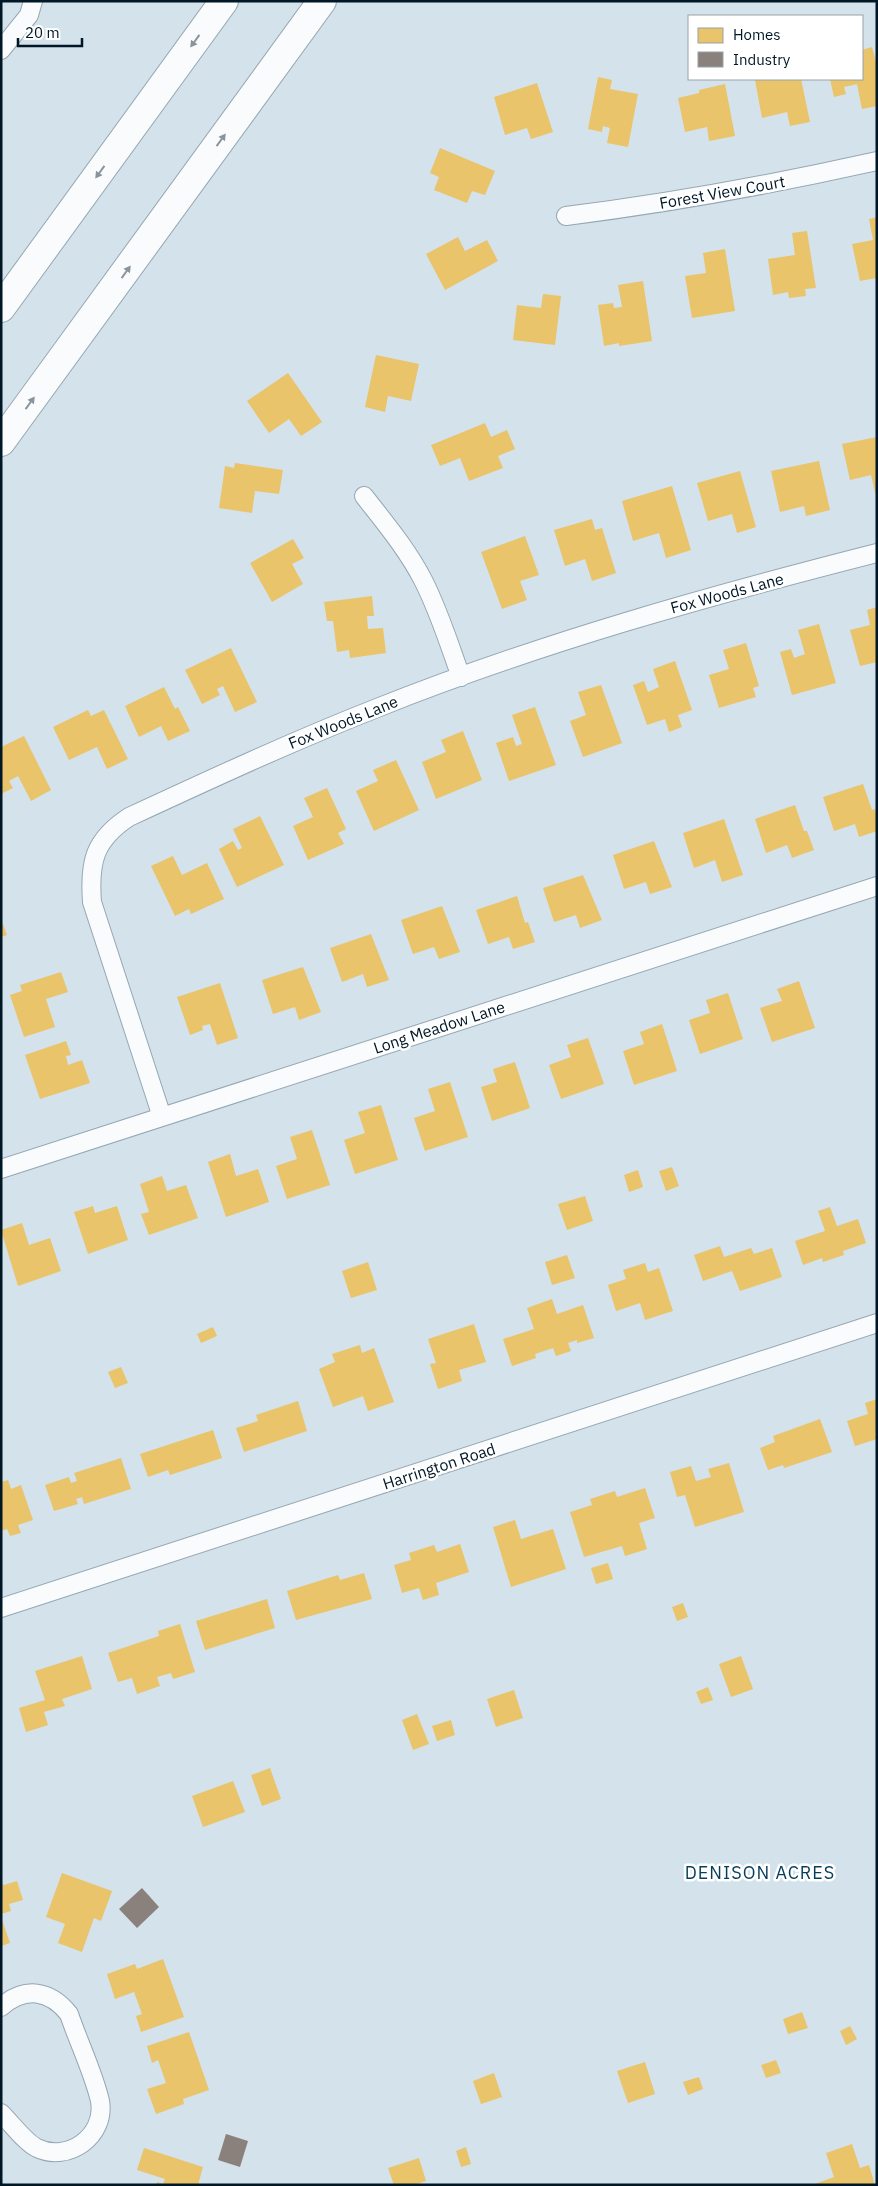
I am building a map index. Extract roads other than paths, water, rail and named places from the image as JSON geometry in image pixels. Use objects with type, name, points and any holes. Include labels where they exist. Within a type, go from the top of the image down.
[{"type":"highway","points":[[1,308],[224,1]]},
{"type":"highway","points":[[1,442],[322,1]]},
{"type":"street","points":[[1,50],[30,15],[33,1]]},
{"type":"street","name":"Forest View Court","points":[[566,216],[752,187],[877,161]]},
{"type":"street","points":[[364,496],[404,548],[424,581],[438,612],[461,676]]},
{"type":"street","name":"Fox Woods Lane","points":[[162,1117],[92,902],[91,871],[98,848],[111,829],[129,817],[282,747],[378,707],[461,676],[593,631],[664,610],[739,588],[877,553]]},
{"type":"street","name":"Long Meadow Lane","points":[[1,1170],[877,886]]},
{"type":"street","name":"Harrington Road","points":[[1,1608],[877,1323]]},
{"type":"street","points":[[1,2007],[13,1998],[26,1994],[38,1994],[51,1997],[69,2014],[100,2102],[100,2119],[85,2143],[73,2150],[58,2153],[35,2148],[1,2114]]},
{"type":"district","name":"DENISON ACRES","points":[[760,1872]]}]
